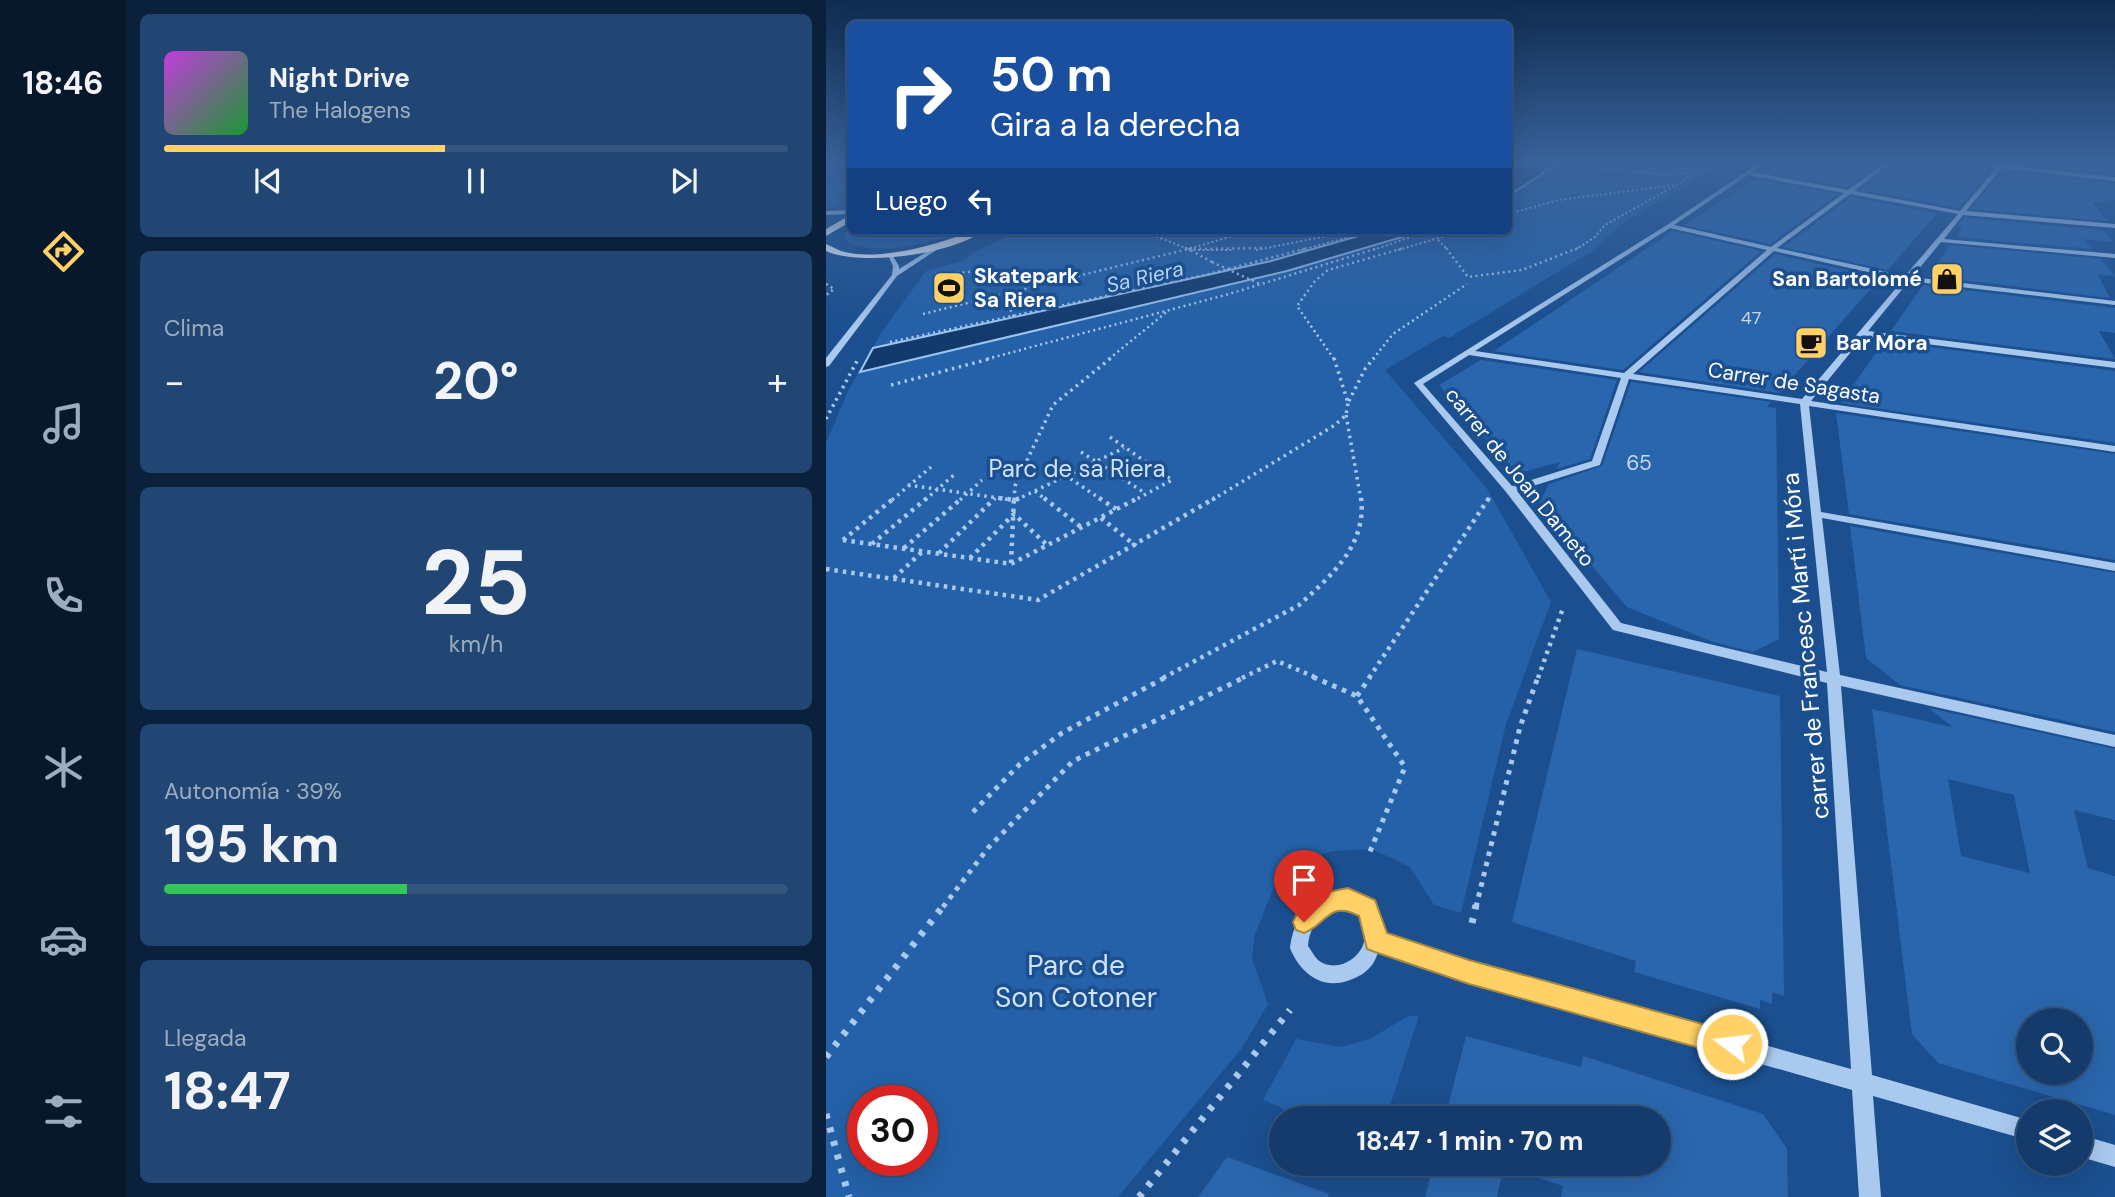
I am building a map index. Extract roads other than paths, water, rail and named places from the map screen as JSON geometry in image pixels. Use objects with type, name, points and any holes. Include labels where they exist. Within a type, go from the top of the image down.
[{"type":"main road","points":[[827,229],[847,220]]},
{"type":"main road","points":[[826,260],[889,254],[942,245],[968,235]]},
{"type":"main road","points":[[826,247],[861,255]]},
{"type":"street","name":"carrer de Joan Dameto","points":[[1679,219],[1418,383],[1510,489],[1616,627],[1834,679],[2115,741]]},
{"type":"street","points":[[1510,489],[1597,463],[1626,376],[1772,249],[1812,219]]},
{"type":"street","points":[[1804,403],[1958,219]]},
{"type":"street","points":[[2032,219],[2115,226]]},
{"type":"street","points":[[1669,226],[1909,279],[2115,303]]},
{"type":"street","points":[[1938,240],[2115,256]]},
{"type":"street","points":[[826,364],[895,275],[942,245]]},
{"type":"street","points":[[889,254],[896,266],[895,275]]},
{"type":"street","points":[[1862,333],[2115,365]]},
{"type":"street","name":"Carrer de Sagasta","points":[[1467,352],[2115,449]]},
{"type":"street","name":"carrer de Francesc Martí i Móra","points":[[1804,403],[1834,679],[1870,1197]]},
{"type":"street","points":[[1816,514],[2115,567]]},
{"type":"street","points":[[1348,898],[1367,908],[1376,929],[1375,940],[1362,964],[1337,976],[1324,975],[1312,969],[1299,948],[1304,922],[1312,911],[1322,903],[1335,899],[1348,898]]},
{"type":"street","points":[[1375,940],[1469,972],[1863,1081],[2016,1126]]},
{"type":"street","points":[[2093,1150],[2115,1156]]},
{"type":"place","name":"San Bartolomé","points":[[1947,279]]},
{"type":"place","name":"Skatepark Sa Riera","points":[[949,288]]},
{"type":"place","name":"Bar Mora","points":[[1811,343]]},
{"type":"water label","name":"Sa Riera","points":[[1145,277]]},
{"type":"park label","name":"Parc de sa Riera","points":[[1077,468]]},
{"type":"park label","name":"Parc de Son Cotoner","points":[[1076,981]]}]
